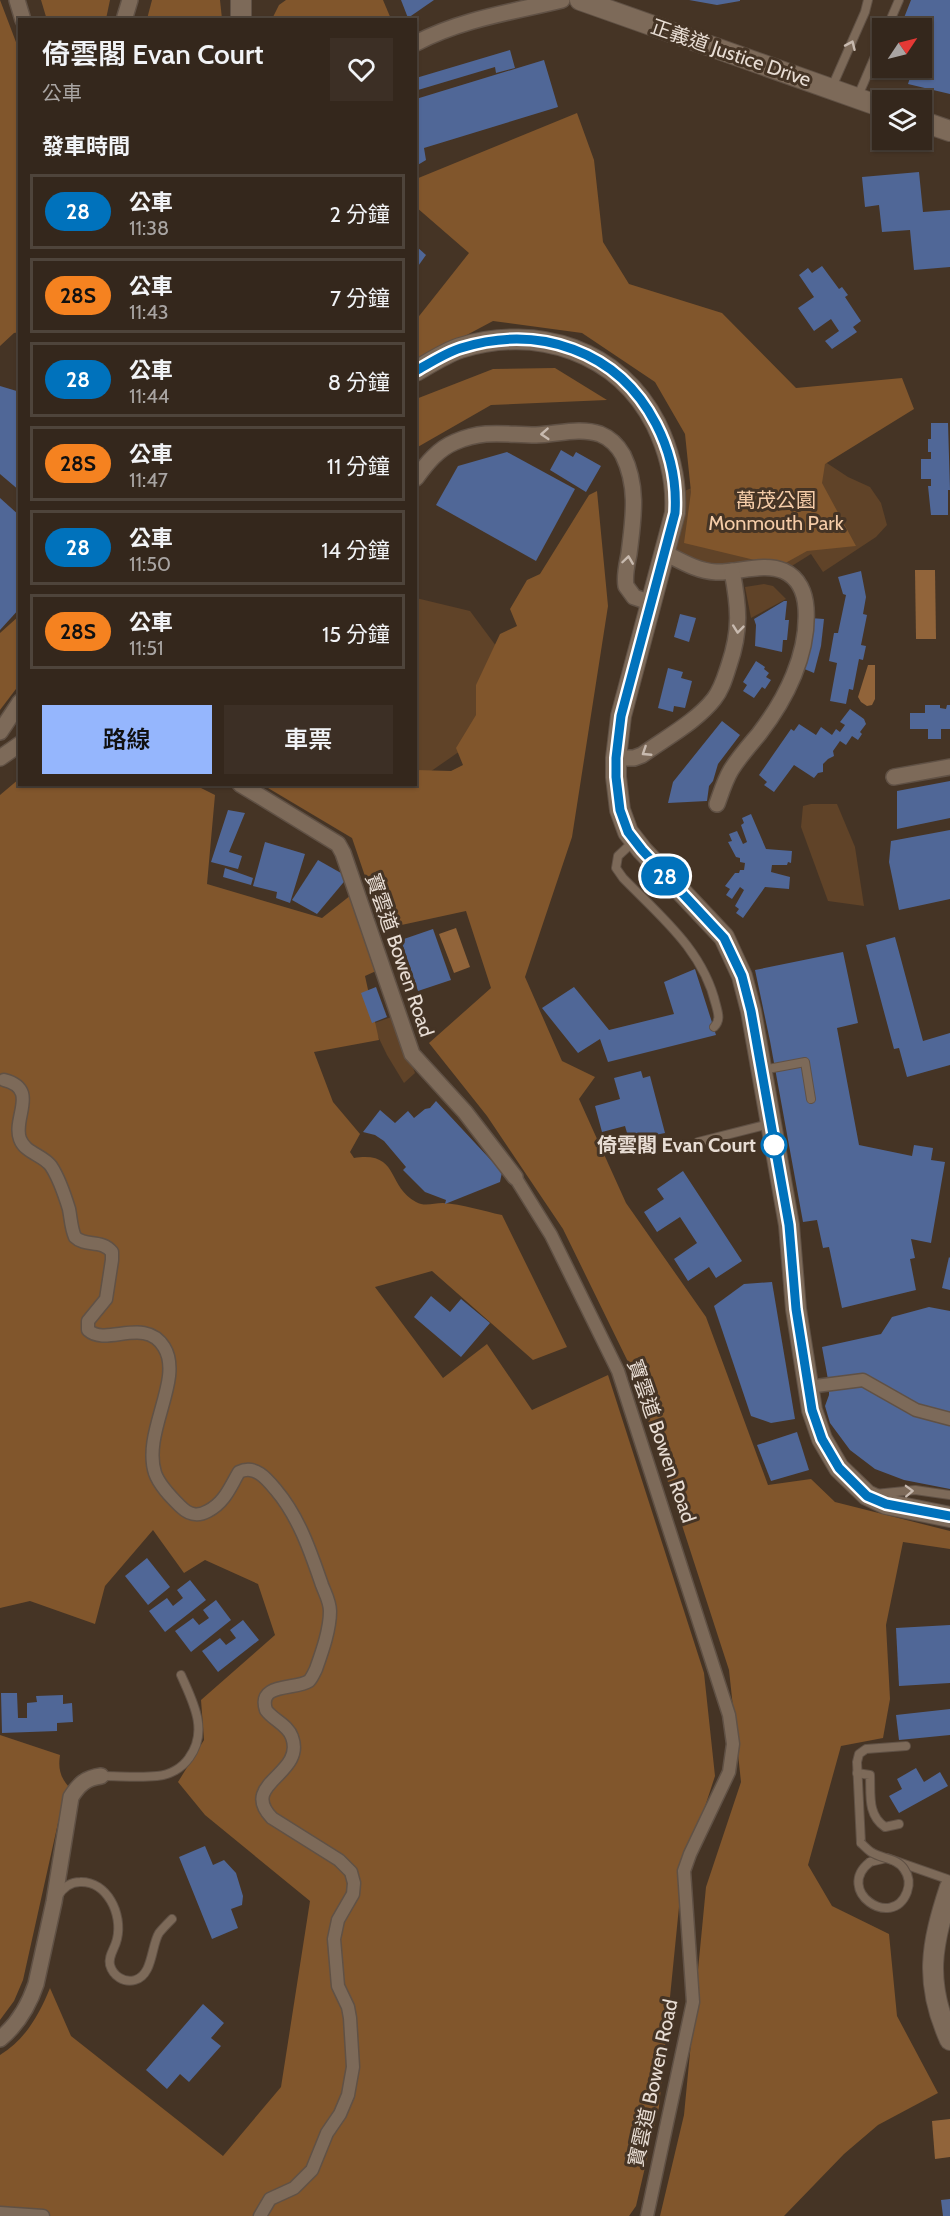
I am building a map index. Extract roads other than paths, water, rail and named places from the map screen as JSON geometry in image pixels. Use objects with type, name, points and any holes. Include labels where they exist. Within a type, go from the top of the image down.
[{"type":"street","points":[[17,0],[22,18]]},
{"type":"street","points":[[125,18],[130,0]]},
{"type":"street","points":[[241,0],[241,18]]},
{"type":"street","points":[[417,43],[452,26],[562,0]]},
{"type":"street","name":"正義道 Justice Drive","points":[[580,0],[872,103]]},
{"type":"street","points":[[932,125],[950,131]]},
{"type":"street","points":[[417,370],[459,349],[478,344],[510,340],[536,341],[574,349],[605,365],[630,387],[642,400],[659,431],[675,480],[675,513],[621,716],[616,758],[620,810],[634,841],[729,946],[747,993],[789,1225],[796,1309],[817,1430],[832,1458],[847,1478],[867,1496],[886,1504],[950,1516]]},
{"type":"street","points":[[417,477],[433,456],[442,449],[471,436],[495,432],[535,435],[581,431],[602,435],[620,450],[633,483],[634,507],[626,586],[634,597],[652,603]]},
{"type":"street","points":[[665,553],[700,570],[717,572],[773,568],[789,574],[803,591],[806,625],[799,663],[785,694],[760,732],[732,768],[717,804]]},
{"type":"street","points":[[616,758],[634,758],[642,755],[703,710],[720,690],[733,652],[739,623],[739,607],[732,571]]},
{"type":"street","points":[[0,732],[18,705]]},
{"type":"street","points":[[0,758],[18,745]]},
{"type":"street","points":[[894,777],[950,766]]},
{"type":"street","name":"寶雲道 Bowen Road","points":[[243,786],[338,844],[412,1054],[465,1112],[514,1177],[551,1235],[618,1371],[731,1725],[732,1759],[726,1779],[684,1871],[693,2002],[646,2216]]},
{"type":"street","points":[[4,1080],[16,1085],[22,1094],[24,1106],[19,1132],[21,1141],[26,1148],[43,1158],[54,1172],[75,1236],[79,1240],[103,1245],[112,1252],[106,1299],[88,1321],[88,1330],[99,1336],[126,1332],[147,1334],[162,1343],[168,1354],[169,1376],[156,1424],[153,1448],[154,1470],[161,1484],[184,1510],[198,1515],[210,1510],[223,1499],[239,1472],[248,1469],[258,1472],[278,1492],[297,1522],[329,1604],[327,1630],[313,1675],[305,1683],[273,1691],[265,1699],[266,1710],[288,1730],[294,1745],[289,1763],[264,1790],[262,1798],[264,1808],[272,1818],[339,1860],[353,1876],[354,1890],[338,1920],[334,1939],[338,1986],[350,2012],[352,2077],[346,2103],[329,2129],[312,2170],[294,2188],[270,2199],[260,2216]]},
{"type":"street","points":[[808,1387],[863,1380],[916,1410],[950,1419]]},
{"type":"street","points":[[0,2039],[15,2025],[33,1995],[54,1902],[71,1797],[78,1786],[85,1781],[101,1776]]},
{"type":"street","points":[[950,1887],[937,1935],[932,1970],[936,2002],[950,2040]]},
{"type":"street","points":[[0,2213],[44,2216]]},
{"type":"lane","points":[[831,88],[865,12],[868,0]]},
{"type":"lane","points":[[891,18],[899,0]]},
{"type":"lane","points":[[857,98],[872,63]]},
{"type":"lane","points":[[634,841],[618,856],[616,868],[622,878],[682,938],[699,960],[709,982],[719,1016],[718,1023],[714,1027]]},
{"type":"lane","points":[[761,1071],[805,1062],[811,1099]]},
{"type":"lane","points":[[698,1142],[771,1124]]},
{"type":"lane","points":[[867,1496],[915,1490],[950,1495]]},
{"type":"lane","points":[[101,1776],[158,1776],[169,1773],[187,1761],[197,1744],[200,1729],[196,1710],[181,1675]]},
{"type":"lane","points":[[906,1746],[866,1749],[859,1754],[857,1773],[861,1843],[872,1852],[898,1862],[905,1869],[909,1880],[908,1887],[904,1898],[888,1908],[870,1904],[859,1887],[862,1870],[870,1862],[887,1858],[950,1880]]},
{"type":"lane","points":[[857,1773],[870,1775],[872,1812],[876,1819],[885,1827],[898,1824]]},
{"type":"lane","points":[[54,1902],[62,1890],[74,1882],[89,1881],[102,1888],[111,1900],[118,1919],[117,1939],[109,1957],[110,1968],[117,1977],[126,1981],[136,1980],[145,1974],[152,1947],[160,1932],[171,1919]]},
{"type":"place","name":"倚雲閣 Evan Court","points":[[774,1145]]},
{"type":"park label","name":"萬茂公園 Monmouth Park","points":[[776,512]]}]
